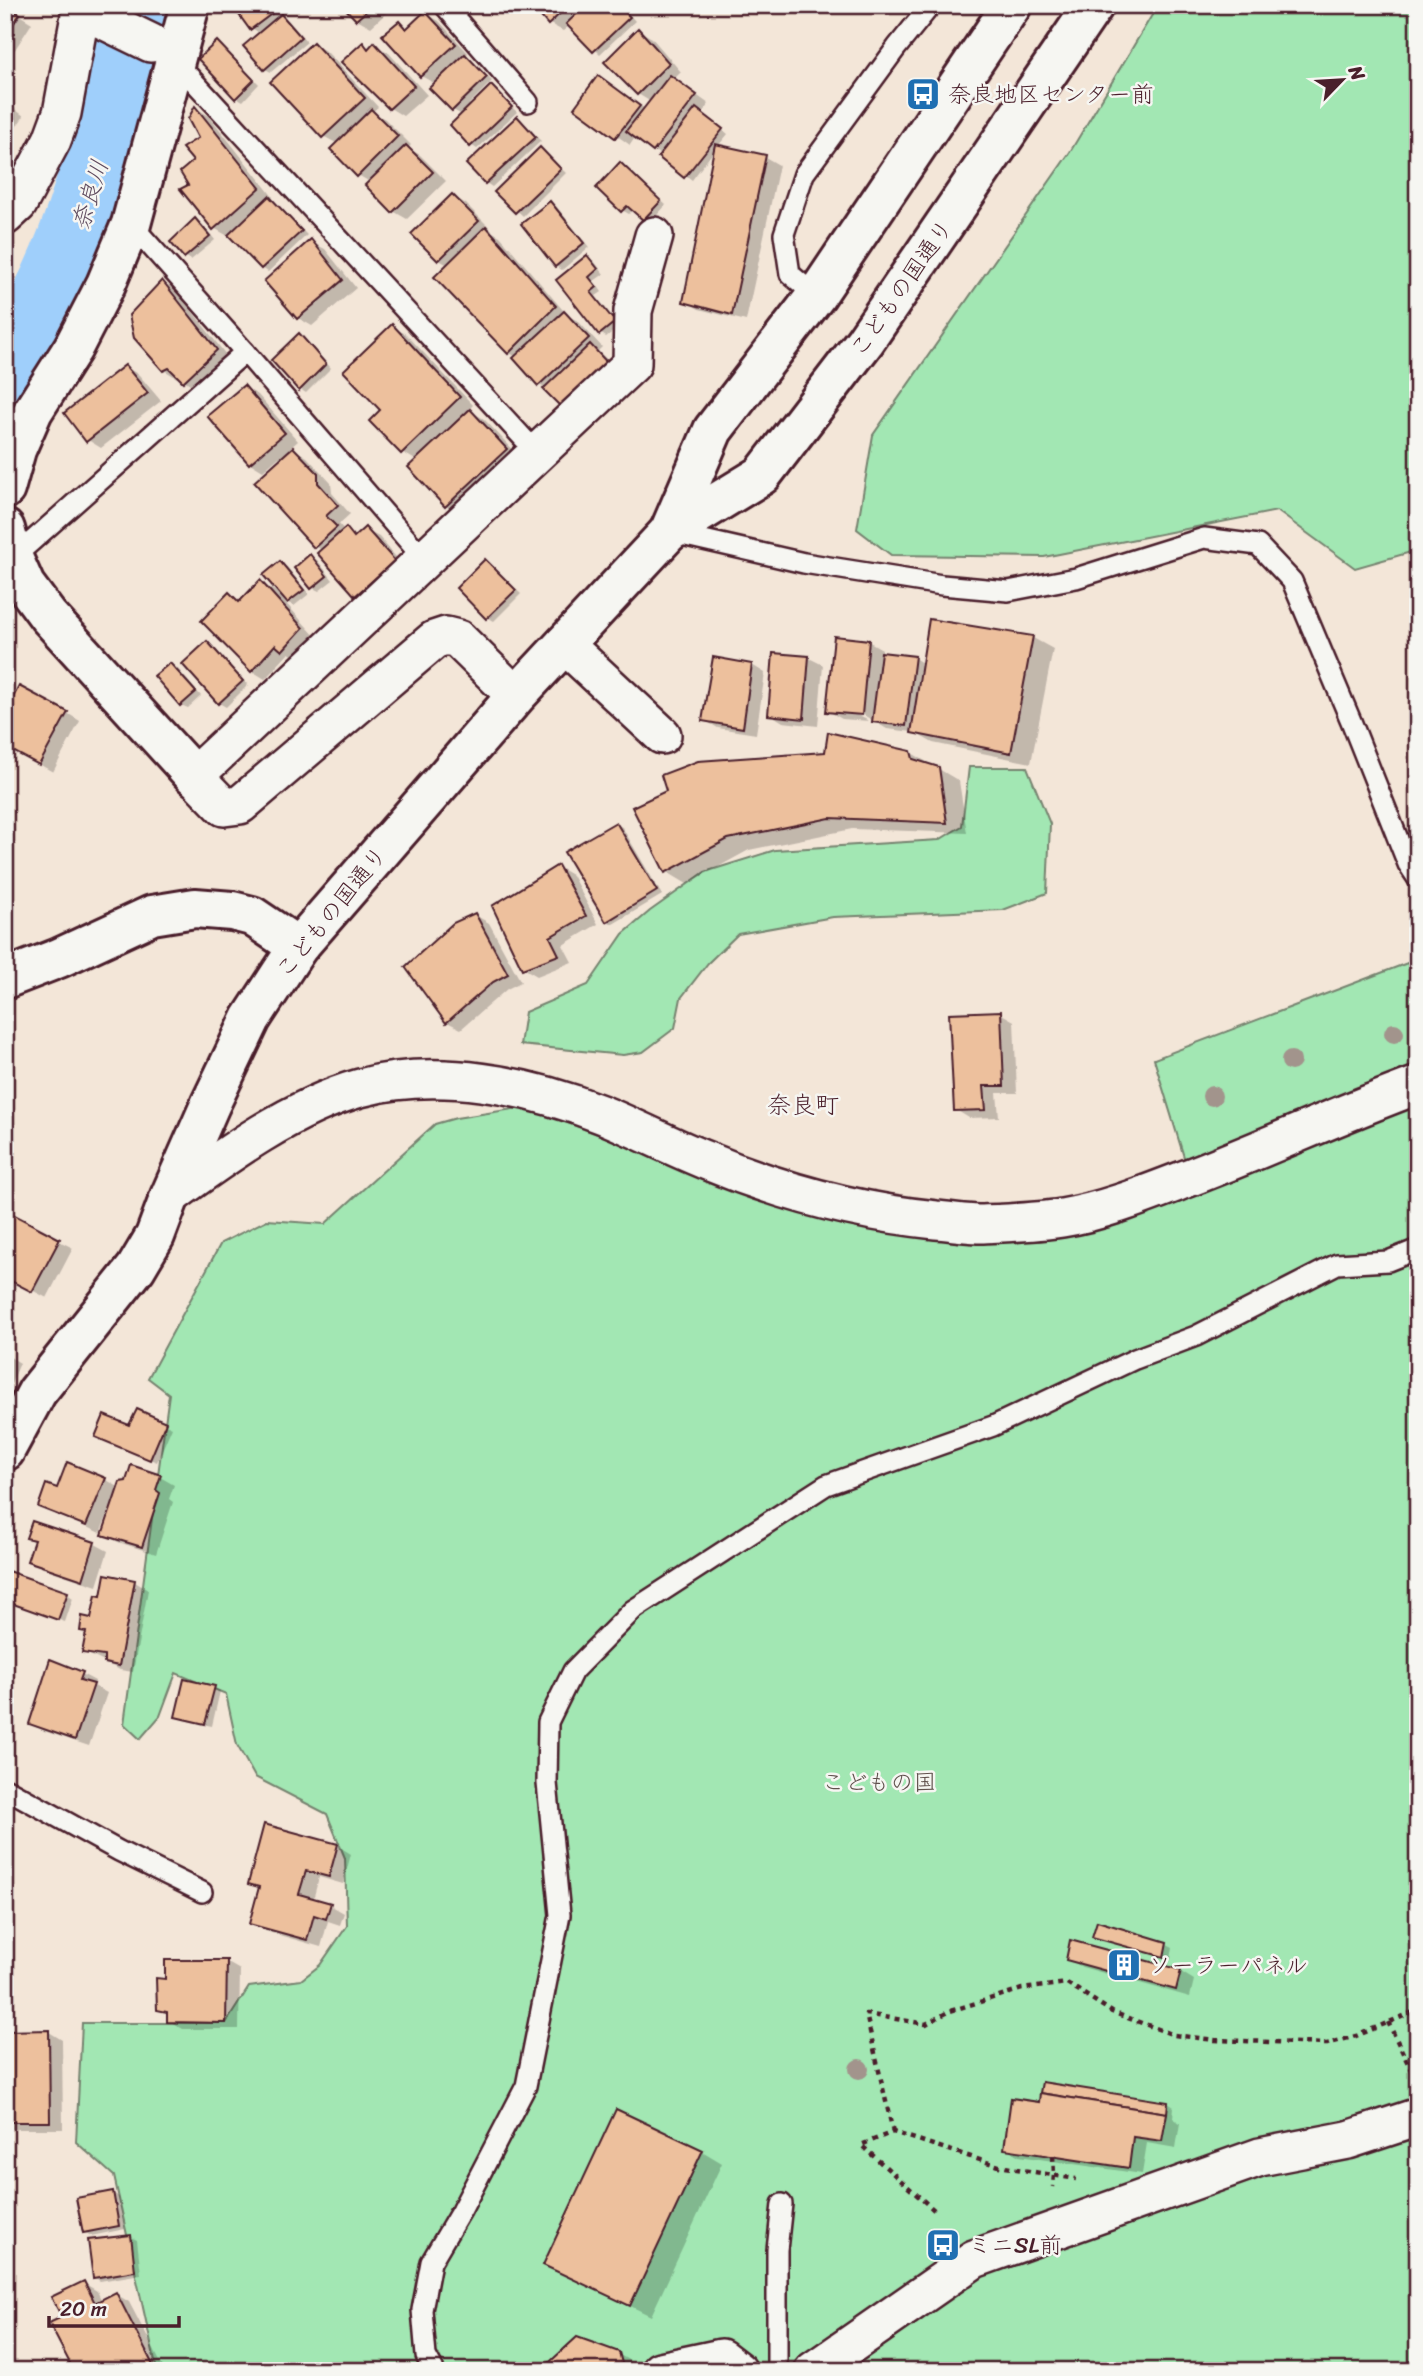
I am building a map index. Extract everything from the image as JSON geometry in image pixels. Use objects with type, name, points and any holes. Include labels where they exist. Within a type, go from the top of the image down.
[{"type":"main road","points":[[5,489],[16,450],[33,411],[73,348],[106,284],[131,224],[162,51],[190,5]]},
{"type":"main road","name":"こどもの国通り","points":[[669,532],[713,430],[816,296],[1012,5]]},
{"type":"main road","name":"こどもの国通り","points":[[5,1451],[37,1392],[136,1268],[155,1236],[210,1105],[251,1019],[298,947],[516,696],[669,532],[762,475],[865,341],[1094,5]]},
{"type":"main road","points":[[8,549],[25,585],[48,616],[194,776]]},
{"type":"main road","points":[[5,979],[59,958],[152,915],[195,908],[232,911],[252,916],[298,947]]},
{"type":"street","points":[[5,216],[18,204],[52,140],[62,113],[88,11],[162,51]]},
{"type":"street","points":[[516,696],[458,639],[446,636],[434,640],[240,805],[224,807],[194,776],[632,364],[633,312],[654,236]]},
{"type":"street","points":[[564,644],[662,735]]},
{"type":"street","points":[[170,1196],[231,1152],[305,1110],[360,1088],[421,1079],[483,1082],[521,1089],[599,1113],[707,1161],[842,1206],[980,1224],[1061,1218],[1125,1202],[1248,1156],[1354,1109],[1418,1085]]},
{"type":"street","points":[[813,2371],[974,2259],[1261,2157],[1348,2140],[1418,2117]]},
{"type":"street","points":[[660,2371],[722,2358],[738,2371]]},
{"type":"lane","points":[[444,5],[528,102]]},
{"type":"lane","points":[[816,296],[790,274],[784,234],[804,174],[931,5]]},
{"type":"lane","points":[[162,51],[538,454]]},
{"type":"lane","points":[[131,224],[424,559]]},
{"type":"lane","points":[[8,549],[245,352]]},
{"type":"lane","points":[[669,532],[804,563],[942,585],[1008,591],[1076,578],[1204,538],[1258,545],[1292,581],[1408,864],[1418,879]]},
{"type":"lane","points":[[434,2371],[426,2356],[422,2310],[431,2262],[461,2211],[526,2086],[550,1967],[560,1915],[547,1783],[548,1722],[573,1671],[634,1610],[826,1485],[993,1426],[1135,1359],[1196,1336],[1337,1264],[1388,1261],[1418,1249]]},
{"type":"lane","points":[[5,1788],[119,1851],[202,1892]]},
{"type":"lane","points":[[777,2371],[777,2250],[782,2204]]},
{"type":"path","points":[[893,2132],[866,2014],[926,2024],[950,2011],[1022,1989],[1068,1983],[1112,2012],[1174,2035],[1239,2041],[1327,2044],[1356,2036],[1418,2010]]},
{"type":"path","points":[[1388,2022],[1418,2083]]},
{"type":"path","points":[[934,2210],[862,2145],[893,2132],[999,2166],[1080,2179]]},
{"type":"green space","points":[[1158,5],[1418,5],[1418,550],[1355,568],[1277,511],[1044,557],[891,555],[857,529],[873,435],[1070,152]]},
{"type":"green space","points":[[969,767],[1027,767],[1050,824],[1047,893],[1003,910],[833,917],[738,934],[708,963],[681,998],[675,1028],[643,1052],[623,1055],[520,1045],[525,1012],[588,985],[623,934],[705,872],[775,850],[939,840],[962,826]]},
{"type":"green space","name":"こどもの国","points":[[1418,959],[1418,2371],[157,2371],[114,2176],[76,2142],[82,2023],[226,2023],[249,1987],[301,1980],[320,1965],[347,1926],[345,1858],[327,1814],[255,1777],[237,1745],[226,1694],[176,1673],[160,1716],[140,1739],[124,1724],[169,1394],[148,1378],[221,1243],[267,1220],[325,1224],[435,1124],[526,1107],[621,1143],[809,1204],[983,1233],[1194,1190],[1154,1059]]},
{"type":"water","points":[[89,165],[111,177],[94,232],[69,292],[5,398],[5,349],[51,275],[75,216]]},
{"type":"building","points":[[5,5],[20,14],[5,36]]},
{"type":"building","points":[[232,5],[269,5],[274,12],[250,30]]},
{"type":"building","points":[[342,5],[373,5],[356,20]]},
{"type":"building","points":[[531,5],[569,5],[548,25]]},
{"type":"building","points":[[586,5],[619,5],[630,17],[593,52],[566,24]]},
{"type":"building","points":[[425,11],[456,44],[420,77],[382,35],[399,21],[406,29]]},
{"type":"building","points":[[281,14],[301,37],[264,70],[243,46]]},
{"type":"building","points":[[638,28],[669,63],[637,95],[604,62]]},
{"type":"building","points":[[217,41],[254,80],[235,99],[198,59]]},
{"type":"building","points":[[313,42],[365,98],[322,138],[270,82]]},
{"type":"building","points":[[363,42],[368,49],[374,42],[414,86],[389,109],[341,62]]},
{"type":"building","points":[[465,54],[487,77],[452,111],[429,88]]},
{"type":"building","points":[[598,75],[640,106],[615,138],[574,108]]},
{"type":"building","points":[[670,75],[697,95],[653,152],[626,131]]},
{"type":"building","points":[[491,85],[512,107],[470,147],[450,125]]},
{"type":"building","points":[[195,106],[260,188],[213,230],[180,189],[188,185],[180,172],[193,161],[182,148],[198,138],[188,119]]},
{"type":"building","points":[[696,108],[723,129],[684,178],[658,157]]},
{"type":"building","points":[[371,109],[398,136],[357,177],[330,149]]},
{"type":"building","points":[[517,116],[536,137],[485,184],[466,164]]},
{"type":"building","points":[[715,144],[766,155],[732,315],[683,302]]},
{"type":"building","points":[[406,145],[433,172],[392,213],[365,185]]},
{"type":"building","points":[[540,147],[561,169],[515,213],[494,192]]},
{"type":"building","points":[[620,162],[661,201],[643,220],[627,206],[621,212],[596,188]]},
{"type":"building","points":[[452,194],[479,221],[438,261],[411,234]]},
{"type":"building","points":[[269,196],[302,231],[261,269],[228,235]]},
{"type":"building","points":[[550,201],[584,243],[555,267],[521,224]]},
{"type":"building","points":[[195,218],[210,236],[184,258],[170,242]]},
{"type":"building","points":[[486,226],[556,306],[508,354],[434,277]]},
{"type":"building","points":[[311,239],[343,280],[297,319],[264,281]]},
{"type":"building","points":[[587,255],[598,269],[589,277],[597,287],[591,292],[615,322],[599,335],[556,280]]},
{"type":"building","points":[[162,280],[217,350],[183,382],[169,368],[163,371],[134,338],[129,315]]},
{"type":"building","points":[[564,311],[589,338],[538,386],[513,358]]},
{"type":"building","points":[[392,324],[460,397],[401,454],[369,421],[380,410],[343,371]]},
{"type":"building","points":[[299,333],[326,364],[299,391],[271,360]]},
{"type":"building","points":[[590,344],[613,369],[567,413],[543,389]]},
{"type":"building","points":[[125,365],[148,393],[86,442],[64,413]]},
{"type":"building","points":[[244,385],[285,433],[249,464],[207,416]]},
{"type":"building","points":[[470,409],[507,449],[445,507],[408,467]]},
{"type":"building","points":[[293,447],[318,473],[318,483],[338,505],[326,516],[337,527],[314,548],[254,482]]},
{"type":"building","points":[[346,527],[354,537],[365,527],[395,561],[355,596],[317,553]]},
{"type":"building","points":[[310,554],[327,576],[311,589],[294,568]]},
{"type":"building","points":[[485,559],[516,590],[486,619],[456,588]]},
{"type":"building","points":[[280,561],[304,590],[287,603],[263,575]]},
{"type":"building","points":[[260,580],[303,628],[282,651],[275,645],[251,672],[201,621],[229,592],[239,602]]},
{"type":"building","points":[[929,619],[1033,636],[1011,753],[911,733]]},
{"type":"building","points":[[834,636],[869,640],[862,715],[826,712]]},
{"type":"building","points":[[207,641],[243,681],[218,704],[182,664]]},
{"type":"building","points":[[881,652],[915,656],[906,726],[872,722]]},
{"type":"building","points":[[773,653],[809,656],[804,719],[768,715]]},
{"type":"building","points":[[713,657],[752,664],[743,728],[702,721]]},
{"type":"building","points":[[170,663],[196,692],[180,706],[154,676]]},
{"type":"building","points":[[19,686],[68,712],[39,765],[5,747],[5,713]]},
{"type":"building","points":[[828,732],[911,751],[913,759],[939,767],[947,823],[830,818],[728,839],[665,873],[632,807],[666,791],[661,775],[698,761],[825,752]]},
{"type":"building","points":[[616,822],[657,891],[606,922],[564,852]]},
{"type":"building","points":[[558,865],[586,916],[550,937],[559,955],[522,969],[492,906]]},
{"type":"building","points":[[475,913],[508,974],[493,982],[446,1023],[405,967],[453,923]]},
{"type":"building","points":[[1001,1011],[1004,1086],[984,1086],[986,1110],[954,1111],[949,1013]]},
{"type":"building","points":[[5,1210],[60,1239],[32,1292],[5,1278]]},
{"type":"building","points":[[137,1409],[166,1422],[150,1460],[95,1437],[104,1415],[129,1425]]},
{"type":"building","points":[[67,1462],[106,1478],[86,1526],[38,1507],[46,1484],[57,1488]]},
{"type":"building","points":[[131,1465],[161,1475],[156,1490],[160,1493],[142,1547],[102,1535],[120,1482],[126,1481]]},
{"type":"building","points":[[32,1521],[95,1542],[83,1580],[27,1561],[34,1540],[26,1538]]},
{"type":"building","points":[[8,1571],[68,1592],[58,1620],[5,1601],[5,1579]]},
{"type":"building","points":[[105,1574],[135,1580],[119,1666],[104,1663],[104,1656],[82,1653],[86,1632],[80,1631],[82,1616],[91,1618],[96,1595],[101,1596]]},
{"type":"building","points":[[50,1659],[83,1672],[80,1680],[94,1684],[75,1740],[29,1724]]},
{"type":"building","points":[[184,1679],[215,1686],[205,1724],[175,1717]]},
{"type":"building","points":[[264,1824],[338,1844],[329,1877],[306,1871],[299,1894],[331,1903],[326,1919],[314,1915],[307,1940],[249,1924],[259,1887],[248,1884]]},
{"type":"building","name":"ソーラーパネル","points":[[1097,1921],[1167,1942],[1164,1957],[1092,1937]]},
{"type":"building","name":"ソーラーパネル","points":[[1070,1940],[1181,1970],[1176,1990],[1066,1960]]},
{"type":"building","points":[[165,1960],[227,1960],[226,2023],[167,2022],[167,2012],[157,2010],[156,1978],[165,1979]]},
{"type":"building","points":[[49,2030],[50,2122],[5,2122],[5,2031]]},
{"type":"building","points":[[1042,2082],[1168,2102],[1167,2113],[1040,2093]]},
{"type":"building","points":[[1040,2093],[1167,2113],[1162,2141],[1133,2137],[1129,2168],[1004,2149],[1011,2098],[1039,2102]]},
{"type":"building","points":[[616,2109],[703,2150],[630,2306],[543,2265]]},
{"type":"building","points":[[113,2191],[119,2226],[83,2233],[76,2198]]},
{"type":"building","points":[[131,2235],[135,2271],[93,2278],[88,2240]]},
{"type":"building","points":[[84,2281],[95,2303],[116,2292],[156,2371],[74,2371],[49,2323],[62,2317],[51,2297]]},
{"type":"building","points":[[577,2337],[619,2352],[624,2371],[540,2371]]},
{"type":"waterway","name":"奈良川","points":[[5,371],[44,310],[87,209],[140,5]]},
{"type":"place","name":"奈良地区センター前","points":[[923,94]]},
{"type":"place","name":"ソーラーパネル","points":[[1124,1965]]},
{"type":"place","name":"ミニSL前","points":[[943,2245]]},
{"type":"district","name":"奈良町","points":[[803,1105]]}]
